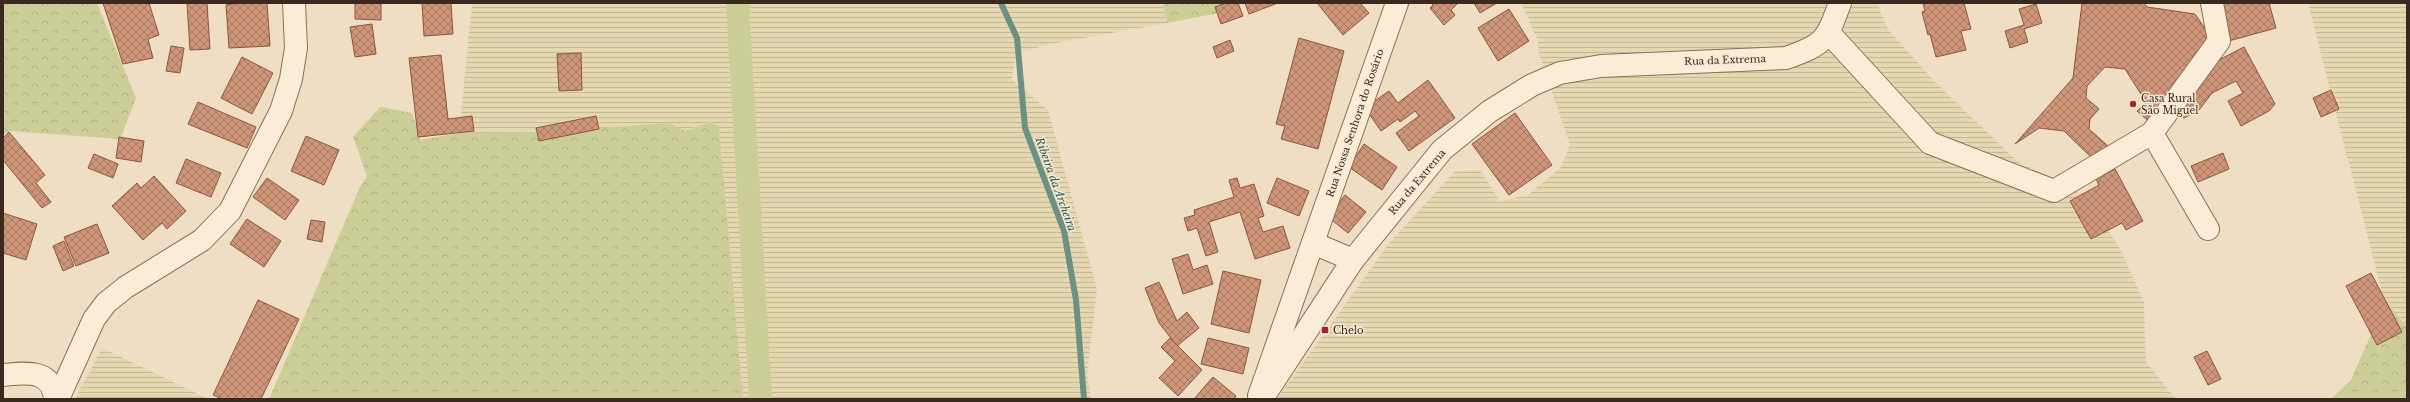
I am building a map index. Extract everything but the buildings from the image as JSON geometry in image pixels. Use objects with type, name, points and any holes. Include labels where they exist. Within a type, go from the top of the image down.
[{"type":"street","points":[[57,399],[94,319],[106,303],[126,287],[202,240],[230,211],[281,111],[291,79],[296,48],[294,3]]},
{"type":"street","name":"Rua Nossa Senhora do Rosário","points":[[1258,399],[1397,3]]},
{"type":"street","points":[[1840,3],[1829,33],[1930,143],[2054,191],[2152,133],[2219,41],[2212,3]]},
{"type":"street","name":"Rua da Extrema","points":[[1262,399],[1353,260],[1442,150],[1490,111],[1532,85],[1560,73],[1601,66],[1786,58],[1813,48],[1829,33]]},
{"type":"street","points":[[2152,133],[2208,229]]},
{"type":"street","points":[[1313,243],[1353,260]]},
{"type":"street","points":[[14,376],[45,375],[64,369],[74,361],[79,351]]},
{"type":"street","points":[[14,376],[44,378],[51,386],[57,399]]},
{"type":"shaded area","points":[[472,3],[1163,3],[1167,23],[1050,44],[1016,54],[1012,80],[1048,110],[1097,289],[1087,375],[1091,399],[743,399],[719,126],[710,122],[682,132],[459,133]]},
{"type":"shaded area","points":[[1521,3],[1877,3],[1887,28],[1935,82],[2017,161],[2089,199],[2121,251],[2144,302],[2146,362],[2176,399],[1277,399],[1390,242],[1455,171],[1480,170],[1500,201],[1528,195],[1560,168],[1570,145],[1539,54],[1538,41]]},
{"type":"shaded area","points":[[2308,3],[2407,3],[2407,328],[2383,297]]},
{"type":"shaded area","points":[[102,348],[196,393],[208,399],[75,399]]},
{"type":"green space","points":[[3,3],[97,3],[136,98],[120,139],[10,131],[3,135]]},
{"type":"green space","points":[[726,3],[749,3],[772,399],[749,399]]},
{"type":"green space","points":[[1163,3],[1231,3],[1219,13],[1167,23]]},
{"type":"green space","points":[[380,107],[412,113],[421,140],[459,133],[528,133],[669,123],[686,131],[710,122],[719,126],[743,399],[269,399],[359,189],[367,176],[353,137]]},
{"type":"green space","points":[[2383,297],[2407,328],[2407,399],[2331,399],[2351,380],[2385,303]]},
{"type":"waterway","name":"Ribeira da Archeira","points":[[1001,3],[1017,38],[1025,128],[1064,231],[1076,300],[1084,399]]},
{"type":"place","name":"Casa Rural São Miguel","points":[[2133,104]]},
{"type":"place","name":"Chelo","points":[[1325,330]]}]
